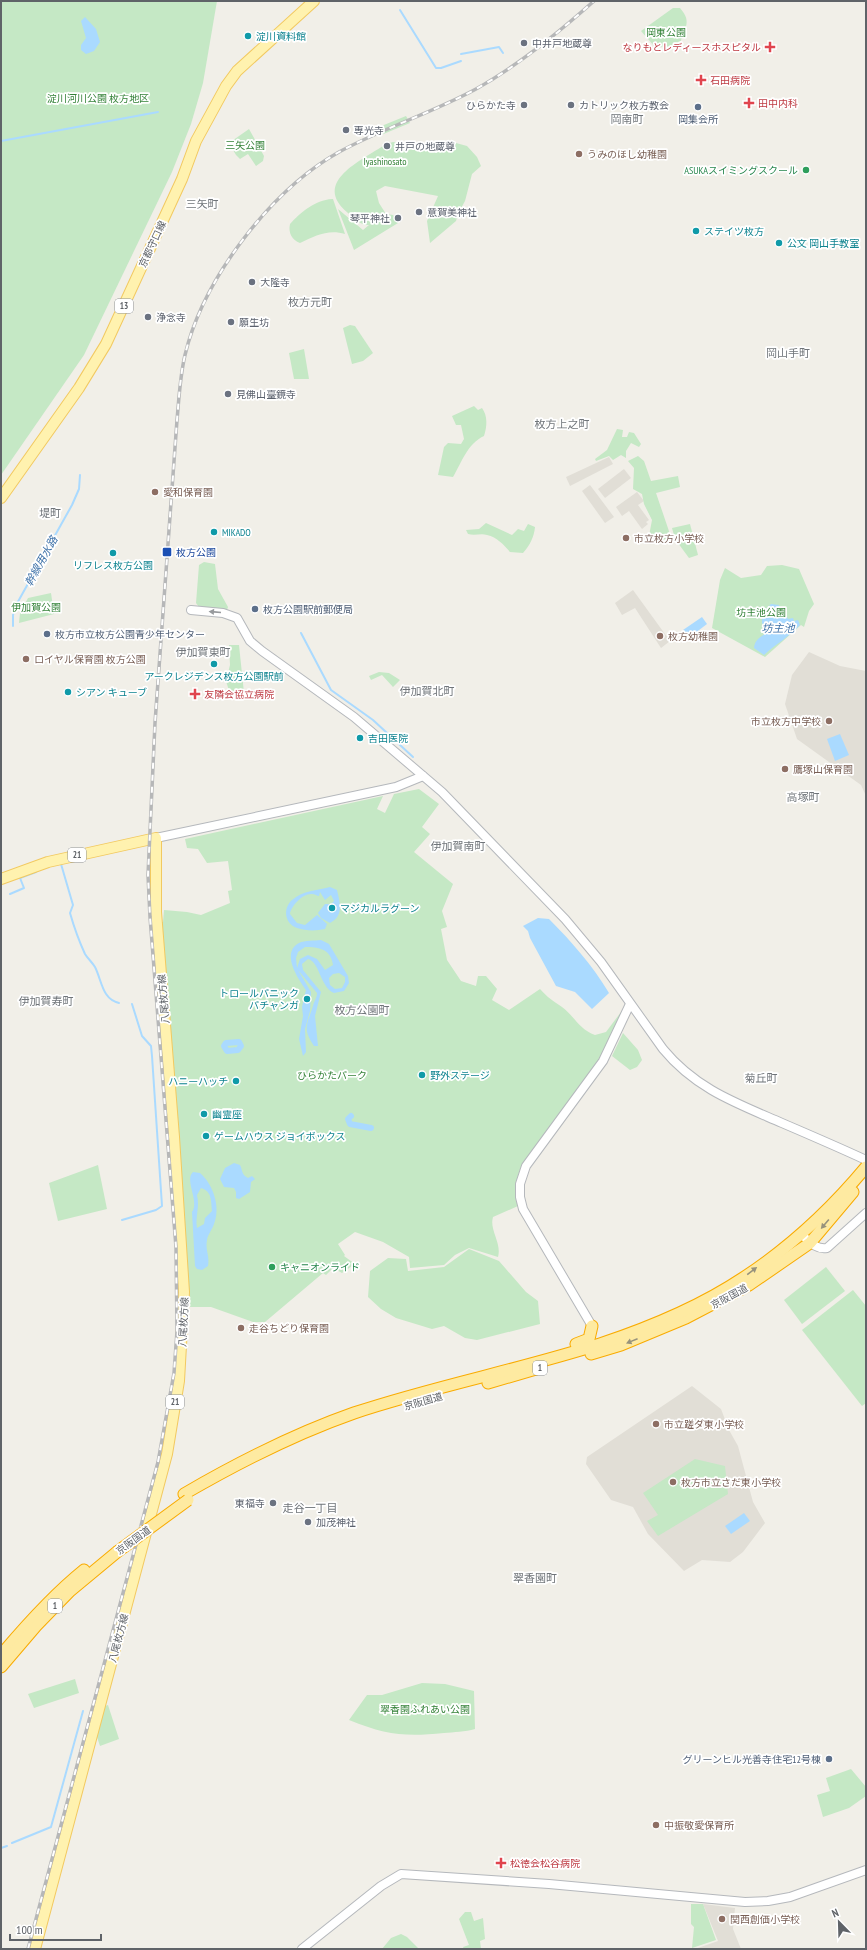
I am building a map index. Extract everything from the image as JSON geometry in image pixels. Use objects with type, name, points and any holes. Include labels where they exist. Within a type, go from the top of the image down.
[{"type":"highway","name":"京阪国道","points":[[186,1497],[293,1444],[357,1420],[621,1345],[686,1318],[749,1286],[810,1243],[860,1180],[866,1167]]},
{"type":"highway","name":"京阪国道","points":[[1,1655],[32,1618],[66,1585],[186,1497],[238,1463],[282,1441],[355,1413],[600,1344],[682,1311],[743,1278],[802,1234],[860,1180]]},
{"type":"highway","name":"1","points":[[533,1362],[551,1353],[589,1339],[592,1326],[603,1336],[630,1328],[644,1327]]},
{"type":"highway","name":"京阪国道","points":[[1,1667],[36,1626],[70,1591],[116,1548]]},
{"type":"main road","name":"京都守口線","points":[[1,498],[79,388],[106,344],[182,179],[196,141],[223,92],[237,71],[314,1]]},
{"type":"main road","name":"21","points":[[1,879],[48,862],[156,838]]},
{"type":"main road","name":"八尾枚方線","points":[[35,1949],[167,1454],[179,1381],[184,1292],[156,912],[156,838]]},
{"type":"street","points":[[191,610],[223,613],[237,618],[250,640],[262,651],[349,712],[442,792],[565,919],[601,962],[630,1004],[674,1062],[702,1085],[719,1095],[866,1160]]},
{"type":"street","points":[[156,838],[396,787],[423,776]]},
{"type":"street","points":[[592,1326],[527,1218],[520,1197],[520,1184],[526,1166],[603,1061],[630,1004]]},
{"type":"street","points":[[802,1234],[810,1243],[821,1249],[827,1248],[866,1213]]},
{"type":"street","points":[[302,1949],[381,1886],[401,1874],[549,1884],[745,1902],[768,1901],[790,1897],[866,1870]]},
{"type":"shaded area","points":[[609,457],[613,464],[570,486],[566,477]]},
{"type":"shaded area","points":[[624,469],[631,478],[605,498],[598,489]]},
{"type":"shaded area","points":[[590,485],[614,517],[605,523],[582,491]]},
{"type":"shaded area","points":[[637,492],[644,501],[638,505],[649,520],[646,522],[648,524],[642,529],[629,511],[622,516],[616,507]]},
{"type":"shaded area","points":[[633,590],[670,641],[661,648],[635,608],[622,615],[615,603]]},
{"type":"shaded area","name":"市立枚方中学校","points":[[809,652],[840,666],[866,671],[866,796],[861,785],[797,739],[785,704],[792,675]]},
{"type":"shaded area","name":"枚方市立さだ東小学校","points":[[692,1386],[721,1409],[729,1430],[738,1446],[753,1502],[765,1523],[743,1552],[730,1562],[702,1560],[684,1571],[648,1534],[633,1507],[611,1500],[586,1464],[587,1457]]},
{"type":"shaded area","name":"関西創価小学校","points":[[703,1904],[735,1908],[733,1929],[741,1949],[695,1949],[718,1941]]},
{"type":"green space","name":"淀川河川公園 枚方地区","points":[[1,1],[217,1],[203,83],[191,124],[172,172],[84,355],[1,475]]},
{"type":"green space","name":"岡東公園","points":[[673,8],[680,8],[686,18],[687,23],[680,46],[655,47],[641,31]]},
{"type":"green space","points":[[406,116],[410,123],[381,135],[379,127]]},
{"type":"green space","name":"三矢公園","points":[[249,129],[264,156],[263,161],[256,166],[248,154],[240,159],[229,143]]},
{"type":"green space","name":"Iyashinosato","points":[[393,142],[436,147],[456,143],[467,146],[477,157],[481,166],[472,174],[465,201],[456,221],[430,243],[427,221],[438,196],[385,186],[376,191],[379,203],[386,214],[393,215],[398,223],[354,250],[338,209],[363,230],[369,225],[358,221],[338,202],[335,192],[337,182],[353,165],[386,144]]},
{"type":"green space","points":[[333,199],[345,234],[333,232],[327,233],[300,243],[291,236],[290,224],[298,216],[314,204]]},
{"type":"green space","points":[[350,325],[355,326],[373,353],[363,361],[352,364],[343,328]]},
{"type":"green space","points":[[304,349],[309,379],[294,379],[289,353]]},
{"type":"green space","points":[[474,406],[478,410],[482,408],[485,414],[486,425],[484,436],[478,439],[469,449],[453,477],[438,475],[444,447],[448,443],[461,444],[464,439],[461,425],[456,425],[452,416]]},
{"type":"green space","points":[[617,429],[623,430],[622,437],[627,437],[629,432],[634,433],[641,444],[639,447],[631,443],[626,451],[626,458],[621,455],[613,460],[609,456],[596,461],[595,459],[607,450]]},
{"type":"green space","points":[[638,456],[644,461],[651,481],[678,476],[680,487],[656,493],[671,537],[660,541],[649,536],[652,520],[644,504],[642,494],[633,489],[634,468],[628,461]]},
{"type":"green space","points":[[486,523],[512,535],[518,529],[524,531],[528,524],[535,527],[534,534],[528,547],[523,553],[510,552],[503,544],[491,536],[485,534],[468,534],[466,530],[479,529]]},
{"type":"green space","points":[[690,524],[698,555],[689,558],[675,539],[672,528]]},
{"type":"green space","points":[[204,562],[215,564],[218,589],[228,607],[227,610],[199,607],[196,603],[199,565]]},
{"type":"green space","name":"坊主池公園","points":[[782,565],[799,569],[814,604],[809,611],[804,627],[801,625],[765,657],[712,628],[720,580],[725,568],[741,578],[761,575],[767,566]]},
{"type":"green space","name":"伊加賀公園","points":[[51,593],[54,614],[19,623],[20,613],[28,598]]},
{"type":"green space","points":[[229,645],[239,645],[244,693],[231,697],[226,681],[230,665]]},
{"type":"green space","points":[[379,672],[389,673],[400,680],[393,687],[382,675],[371,680],[369,676]]},
{"type":"green space","name":"ひらかたパーク","points":[[419,789],[439,804],[422,827],[430,834],[414,852],[453,884],[442,911],[447,927],[441,929],[447,960],[461,981],[476,986],[478,976],[486,976],[497,989],[492,1000],[509,1010],[540,989],[562,1007],[585,1030],[595,1035],[606,1032],[624,1008],[600,1059],[521,1167],[516,1186],[518,1206],[493,1217],[492,1222],[499,1252],[498,1257],[469,1248],[455,1255],[444,1265],[410,1268],[409,1257],[383,1242],[355,1232],[338,1244],[345,1255],[344,1256],[355,1264],[342,1273],[333,1268],[326,1275],[323,1273],[265,1322],[253,1322],[211,1307],[190,1307],[161,922],[163,922],[164,910],[201,915],[230,903],[228,891],[232,890],[228,861],[207,863],[198,849],[187,848],[185,839],[383,796],[377,809],[385,813],[394,794]]},
{"type":"green space","points":[[623,1033],[638,1050],[642,1060],[637,1067],[630,1070],[612,1056]]},
{"type":"green space","points":[[98,1165],[107,1209],[58,1221],[49,1183]]},
{"type":"green space","points":[[469,1249],[499,1261],[526,1292],[538,1301],[540,1324],[477,1340],[465,1338],[444,1326],[432,1329],[396,1318],[381,1309],[368,1297],[370,1271],[388,1258],[406,1259],[408,1271],[444,1267]]},
{"type":"green space","points":[[826,1267],[845,1291],[802,1324],[784,1300]]},
{"type":"green space","points":[[853,1290],[866,1306],[866,1403],[862,1406],[802,1330]]},
{"type":"green space","points":[[695,1459],[725,1466],[728,1494],[658,1536],[647,1521],[658,1515],[643,1493]]},
{"type":"green space","points":[[75,1679],[79,1693],[34,1708],[28,1694]]},
{"type":"green space","name":"翠香園ふれあい公園","points":[[422,1683],[445,1684],[474,1691],[475,1729],[407,1735],[385,1732],[349,1720],[367,1695],[382,1695]]},
{"type":"green space","points":[[108,1705],[119,1739],[100,1746],[97,1737],[105,1706]]},
{"type":"green space","points":[[851,1769],[866,1787],[866,1796],[849,1808],[823,1817],[817,1795],[830,1791],[826,1778]]},
{"type":"green space","points":[[691,1904],[703,1904],[716,1940],[692,1948],[694,1927],[691,1924]]},
{"type":"green space","points":[[465,1912],[471,1912],[474,1921],[483,1918],[485,1939],[480,1941],[481,1949],[464,1949],[463,1947],[469,1945],[459,1919]]},
{"type":"green space","points":[[401,1934],[407,1937],[419,1949],[382,1949],[391,1938]]},
{"type":"water","points":[[85,17],[96,29],[100,42],[94,51],[86,54],[81,50],[81,45],[86,38],[81,21]]},
{"type":"water","name":"坊主池","points":[[771,604],[779,605],[784,618],[793,618],[794,621],[798,620],[800,625],[764,655],[754,648],[757,641],[766,633],[766,629],[762,623],[762,613]]},
{"type":"water","points":[[702,617],[707,624],[690,637],[683,630]]},
{"type":"water","points":[[840,734],[849,755],[835,761],[827,739]]},
{"type":"water","name":"マジカルラグーン","points":[[330,887],[337,890],[340,909],[337,917],[330,923],[321,918],[318,913],[325,904],[331,904],[334,901],[331,895],[325,900],[320,892],[319,896],[309,894],[301,898],[293,907],[290,914],[297,923],[305,925],[317,915],[327,924],[325,929],[304,930],[289,923],[286,911],[292,900],[301,894]]},
{"type":"water","points":[[538,918],[549,919],[574,945],[589,963],[609,993],[592,1009],[575,992],[556,986],[530,938],[528,931],[523,926]]},
{"type":"water","name":"トロールパニック パチャンガ","points":[[321,940],[329,944],[348,976],[349,983],[344,991],[334,993],[326,986],[312,961],[308,959],[302,964],[303,970],[321,992],[315,1016],[318,1046],[314,1046],[308,1035],[307,1026],[317,993],[298,970],[311,992],[310,1011],[305,1029],[306,1052],[303,1056],[299,1039],[303,1016],[302,1007],[306,990],[299,980],[293,966],[291,953],[294,947],[301,942]],"holes":[[[305,947],[324,950],[330,955],[333,965],[325,970],[317,959],[308,955],[300,959],[297,968],[296,958],[298,952]],[[339,973],[345,977],[345,982],[342,988],[335,989],[330,985],[329,978],[333,974]]]},
{"type":"water","points":[[234,1163],[240,1165],[243,1174],[246,1177],[248,1178],[252,1176],[255,1179],[251,1182],[250,1192],[239,1199],[236,1198],[234,1188],[224,1187],[220,1179],[225,1168]]},
{"type":"water","points":[[193,1172],[200,1173],[209,1183],[217,1210],[213,1226],[207,1240],[208,1266],[202,1270],[197,1269],[195,1266],[192,1212],[194,1203],[190,1180]],"holes":[[[201,1188],[205,1189],[211,1200],[212,1211],[205,1218],[204,1224],[197,1228],[197,1195]]]},
{"type":"water","points":[[744,1513],[750,1521],[731,1534],[725,1526]]},
{"type":"waterway","points":[[400,10],[436,68],[441,68],[461,61]]},
{"type":"waterway","points":[[461,54],[499,47],[503,53]]},
{"type":"waterway","points":[[1,141],[158,112]]},
{"type":"waterway","name":"幹線用水路","points":[[13,626],[15,607],[72,505],[79,489],[80,475]]},
{"type":"waterway","points":[[301,633],[331,690],[373,720],[413,757]]},
{"type":"waterway","points":[[61,864],[73,905],[70,913],[85,954],[95,967],[106,994],[113,1001],[119,1003]]},
{"type":"waterway","points":[[10,894],[24,888],[20,878],[36,872]]},
{"type":"waterway","points":[[122,1220],[156,1210],[162,1206],[151,1046],[142,1036],[132,1004]]},
{"type":"waterway","points":[[239,1042],[241,1046],[238,1050],[227,1051],[224,1046],[226,1043],[239,1042]]},
{"type":"waterway","points":[[351,1116],[348,1119],[350,1124],[371,1128]]},
{"type":"waterway","points":[[12,1843],[51,1827],[83,1711]]},
{"type":"waterway","points":[[1,1848],[7,1846]]},
{"type":"railway","points":[[28,1949],[158,1462],[174,1373],[177,1331],[176,1247],[148,875],[155,723],[177,420],[185,355],[194,326],[207,297],[224,267],[243,239],[265,213],[289,189],[314,169],[339,152],[373,135],[459,98],[492,80],[537,48],[594,1]]},
{"type":"place","name":"淀川資料館","points":[[248,36]]},
{"type":"place","name":"中井戸地蔵尊","points":[[524,43]]},
{"type":"place","name":"なりもとレディースホスピタル","points":[[770,47]]},
{"type":"place","name":"石田病院","points":[[701,80]]},
{"type":"place","name":"田中内科","points":[[749,103]]},
{"type":"place","name":"ひらかた寺","points":[[524,105]]},
{"type":"place","name":"カトリック枚方教会","points":[[571,105]]},
{"type":"place","name":"岡集会所","points":[[698,107]]},
{"type":"place","name":"専光寺","points":[[346,130]]},
{"type":"place","name":"井戸の地蔵尊","points":[[387,146]]},
{"type":"place","name":"うみのほし幼稚園","points":[[579,154]]},
{"type":"place","name":"ASUKAスイミングスクール","points":[[806,170]]},
{"type":"place","name":"意賀美神社","points":[[419,212]]},
{"type":"place","name":"琴平神社","points":[[398,218]]},
{"type":"place","name":"ステイツ枚方","points":[[696,231]]},
{"type":"place","name":"公文 岡山手教室","points":[[779,243]]},
{"type":"place","name":"大隆寺","points":[[252,282]]},
{"type":"place","name":"浄念寺","points":[[148,317]]},
{"type":"place","name":"願生坊","points":[[231,322]]},
{"type":"place","name":"見佛山臺鏡寺","points":[[228,394]]},
{"type":"place","name":"愛和保育園","points":[[155,492]]},
{"type":"place","name":"MIKADO","points":[[214,532]]},
{"type":"place","name":"市立枚方小学校","points":[[626,538]]},
{"type":"place","name":"枚方公園","points":[[167,552]]},
{"type":"place","name":"リフレス枚方公園","points":[[113,553]]},
{"type":"place","name":"枚方公園駅前郵便局","points":[[255,609]]},
{"type":"place","name":"枚方市立枚方公園青少年センター","points":[[47,634]]},
{"type":"place","name":"枚方幼稚園","points":[[660,636]]},
{"type":"place","name":"ロイヤル保育園 枚方公園","points":[[26,659]]},
{"type":"place","name":"アークレジデンス枚方公園駅前","points":[[214,664]]},
{"type":"place","name":"シアン キューブ","points":[[68,692]]},
{"type":"place","name":"友隣会協立病院","points":[[195,694]]},
{"type":"place","name":"市立枚方中学校","points":[[829,721]]},
{"type":"place","name":"吉田医院","points":[[360,738]]},
{"type":"place","name":"鷹塚山保育園","points":[[785,769]]},
{"type":"place","name":"マジカルラグーン","points":[[332,908]]},
{"type":"place","name":"トロールパニック パチャンガ","points":[[307,999]]},
{"type":"place","name":"野外ステージ","points":[[422,1075]]},
{"type":"place","name":"ハニーハッチ","points":[[236,1081]]},
{"type":"place","name":"幽霊座","points":[[204,1114]]},
{"type":"place","name":"ゲームハウス ジョイボックス","points":[[206,1136]]},
{"type":"place","name":"キャニオンライド","points":[[272,1267]]},
{"type":"place","name":"走谷ちどり保育園","points":[[241,1328]]},
{"type":"place","name":"市立蹉ダ東小学校","points":[[656,1424]]},
{"type":"place","name":"枚方市立さだ東小学校","points":[[673,1482]]},
{"type":"place","name":"東福寺","points":[[273,1503]]},
{"type":"place","name":"加茂神社","points":[[308,1522]]},
{"type":"place","name":"グリーンヒル光善寺住宅12号棟","points":[[829,1759]]},
{"type":"place","name":"中振敬愛保育所","points":[[656,1825]]},
{"type":"place","name":"松徳会松谷病院","points":[[501,1863]]},
{"type":"place","name":"関西創価小学校","points":[[722,1919]]},
{"type":"district","name":"岡南町","points":[[627,119]]},
{"type":"district","name":"三矢町","points":[[202,204]]},
{"type":"district","name":"枚方元町","points":[[310,302]]},
{"type":"district","name":"岡山手町","points":[[788,353]]},
{"type":"district","name":"枚方上之町","points":[[562,424]]},
{"type":"district","name":"堤町","points":[[50,513]]},
{"type":"district","name":"伊加賀東町","points":[[203,652]]},
{"type":"district","name":"伊加賀北町","points":[[427,691]]},
{"type":"district","name":"高塚町","points":[[803,797]]},
{"type":"district","name":"伊加賀南町","points":[[458,846]]},
{"type":"district","name":"伊加賀寿町","points":[[46,1001]]},
{"type":"district","name":"枚方公園町","points":[[362,1010]]},
{"type":"district","name":"菊丘町","points":[[761,1078]]},
{"type":"district","name":"走谷一丁目","points":[[310,1508]]},
{"type":"district","name":"翠香園町","points":[[535,1578]]}]
